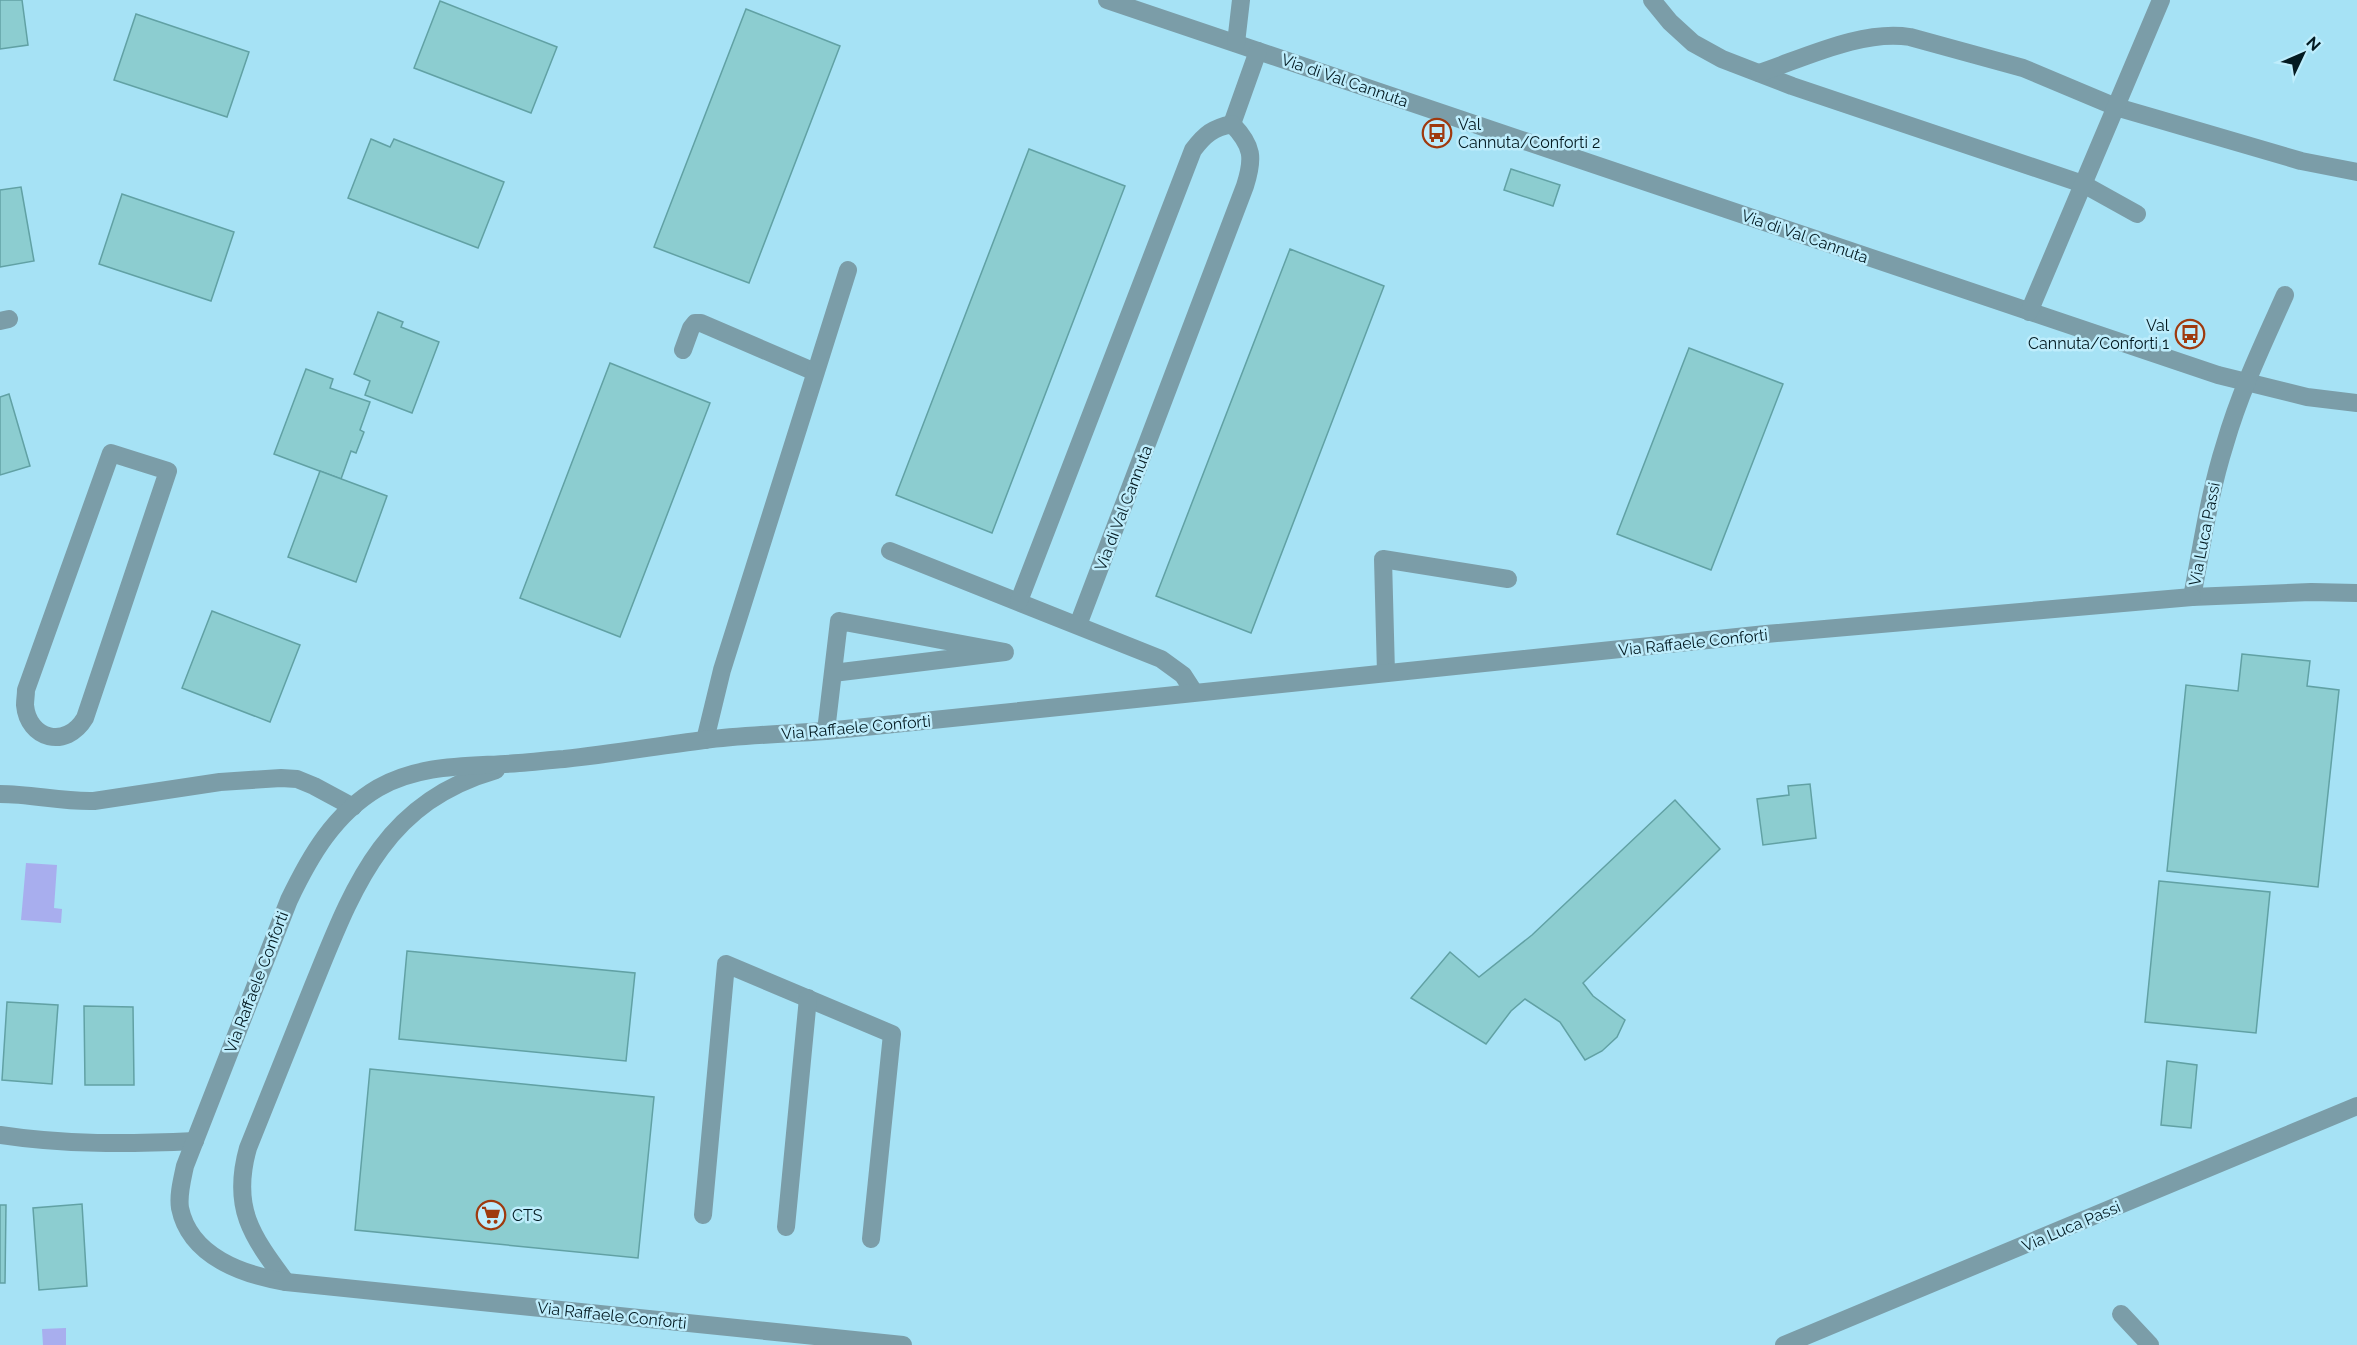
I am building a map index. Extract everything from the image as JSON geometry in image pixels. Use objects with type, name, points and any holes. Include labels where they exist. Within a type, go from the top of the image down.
[{"type":"street","name":"Via di Val Cannuta","points":[[1107,0],[2029,312],[2246,383],[2307,397],[2357,403]]},
{"type":"street","points":[[1236,43],[1242,0]]},
{"type":"street","points":[[1652,0],[1670,22],[1693,43],[1722,59],[2084,184],[2137,214]]},
{"type":"street","points":[[2029,312],[2161,0]]},
{"type":"street","points":[[1759,73],[1866,38],[1893,34],[1928,40],[2023,68],[2116,107],[2301,162],[2357,172]]},
{"type":"street","points":[[1019,602],[1193,150],[1204,135],[1216,128],[1232,124],[1258,51]]},
{"type":"street","name":"Via di Val Cannuta","points":[[1078,625],[1251,167],[1247,142],[1232,124]]},
{"type":"street","points":[[705,740],[722,670],[848,270]]},
{"type":"street","name":"Via Luca Passi","points":[[2285,295],[2246,383],[2218,469],[2192,597],[2312,592],[2357,593]]},
{"type":"street","points":[[683,350],[691,328],[695,323],[701,323],[815,372]]},
{"type":"street","points":[[111,453],[168,471],[85,718],[79,729],[71,734],[61,738],[50,738],[29,718],[25,705],[26,690],[111,453]]},
{"type":"street","points":[[890,551],[1166,662],[1183,675],[1194,692]]},
{"type":"street","points":[[1386,673],[1383,559],[1508,579]]},
{"type":"street","name":"Via Raffaele Conforti","points":[[903,1345],[286,1282],[248,1274],[213,1256],[197,1241],[180,1209],[185,1166],[288,900],[328,830],[352,807],[391,781],[424,770],[465,765],[518,764],[705,740],[826,731],[1766,634],[2192,597]]},
{"type":"street","points":[[826,731],[838,621],[1005,651],[833,673]]},
{"type":"street","name":"Via Raffaele Conforti","points":[[286,1282],[259,1245],[246,1218],[242,1203],[243,1163],[352,894],[384,843],[423,805],[455,784],[518,764]]},
{"type":"street","points":[[0,794],[94,801],[220,782],[281,778],[297,779],[352,807]]},
{"type":"street","points":[[703,1215],[726,964],[892,1034],[871,1239]]},
{"type":"street","points":[[786,1227],[808,998]]},
{"type":"street","name":"Via Luca Passi","points":[[1784,1345],[2357,1106]]},
{"type":"street","points":[[0,1135],[131,1144],[195,1141]]},
{"type":"street","points":[[2121,1314],[2150,1345]]},
{"type":"water","points":[[26,863],[57,865],[54,908],[62,909],[61,923],[21,920]]},
{"type":"water","points":[[66,1328],[66,1345],[43,1345],[42,1329]]},
{"type":"building","points":[[0,0],[22,0],[28,45],[0,49]]},
{"type":"building","points":[[440,1],[557,47],[531,113],[414,68]]},
{"type":"building","points":[[746,9],[840,46],[749,283],[654,247]]},
{"type":"building","points":[[136,14],[249,52],[227,117],[114,80]]},
{"type":"building","points":[[371,139],[390,147],[394,139],[504,182],[478,248],[348,198]]},
{"type":"building","points":[[1029,149],[1125,186],[992,533],[896,495]]},
{"type":"building","points":[[1511,169],[1560,185],[1553,206],[1504,190]]},
{"type":"building","points":[[21,187],[34,261],[0,267],[0,190]]},
{"type":"building","points":[[122,194],[234,232],[211,301],[99,264]]},
{"type":"building","points":[[1290,249],[1384,286],[1251,633],[1156,596]]},
{"type":"building","points":[[378,312],[403,322],[401,327],[439,342],[412,413],[365,395],[370,381],[354,374]]},
{"type":"building","points":[[1689,348],[1783,384],[1711,570],[1617,534]]},
{"type":"building","points":[[610,363],[710,403],[620,637],[520,598]]},
{"type":"building","points":[[306,369],[333,379],[330,388],[370,402],[360,430],[364,432],[356,453],[351,451],[341,479],[274,454]]},
{"type":"building","points":[[9,394],[30,466],[0,475],[0,397]]},
{"type":"building","points":[[320,471],[387,496],[356,582],[288,557]]},
{"type":"building","points":[[212,611],[300,645],[270,722],[182,688]]},
{"type":"building","points":[[2242,654],[2310,661],[2307,686],[2339,690],[2318,887],[2167,871],[2186,685],[2238,691]]},
{"type":"building","points":[[1810,784],[1816,838],[1763,845],[1757,799],[1789,795],[1788,786]]},
{"type":"building","points":[[1675,800],[1720,849],[1583,983],[1593,996],[1625,1020],[1617,1037],[1602,1051],[1585,1060],[1560,1022],[1525,999],[1511,1011],[1486,1044],[1411,998],[1450,952],[1479,977],[1532,935]]},
{"type":"building","points":[[2159,881],[2270,892],[2256,1033],[2145,1022]]},
{"type":"building","points":[[407,951],[635,973],[626,1061],[399,1039]]},
{"type":"building","points":[[7,1002],[58,1005],[52,1084],[2,1080]]},
{"type":"building","points":[[84,1006],[133,1007],[134,1085],[85,1085]]},
{"type":"building","points":[[2167,1061],[2197,1065],[2191,1128],[2161,1125]]},
{"type":"building","points":[[370,1069],[654,1097],[638,1258],[355,1230]]},
{"type":"building","points":[[82,1204],[87,1286],[39,1290],[33,1208]]},
{"type":"building","points":[[0,1205],[6,1205],[5,1283],[0,1283]]},
{"type":"place","name":"Val Cannuta/Conforti 2","points":[[1437,133]]},
{"type":"place","name":"Val Cannuta/Conforti 1","points":[[2190,334]]},
{"type":"place","name":"CTS","points":[[491,1215]]}]
